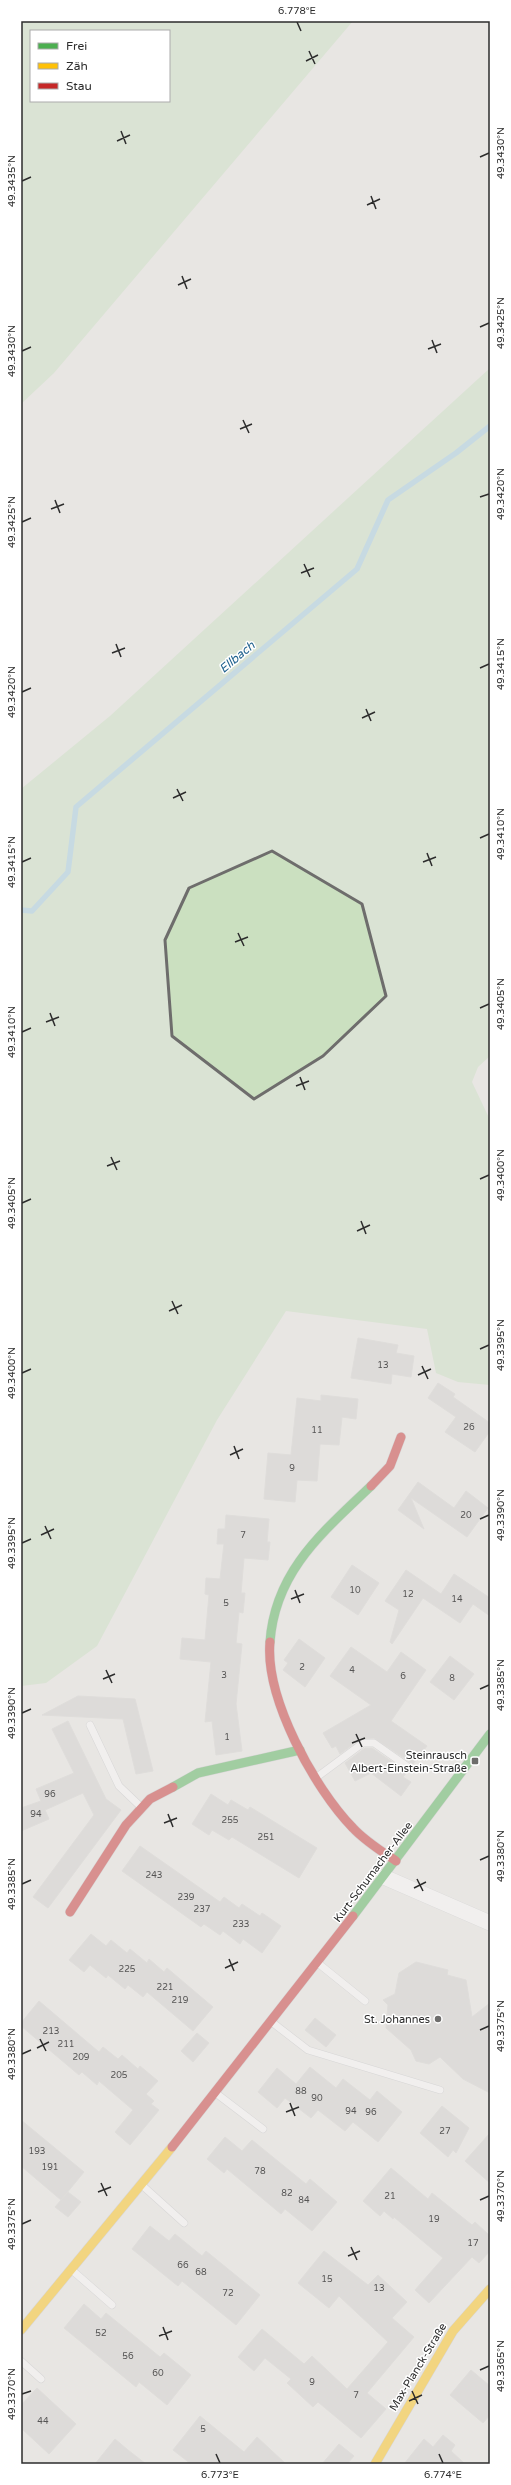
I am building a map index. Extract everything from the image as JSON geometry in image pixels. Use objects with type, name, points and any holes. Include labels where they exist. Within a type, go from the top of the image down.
[{"type":"street","points":[[396,1861],[369,1842],[350,1825],[316,1778],[281,1712],[273,1684],[269,1659],[271,1626],[278,1601],[287,1580],[308,1547],[390,1466],[397,1452],[401,1437]]},
{"type":"street","name":"Kurt-Schumacher-Allee","points":[[21,2330],[142,2186],[273,2023],[490,1734]]},
{"type":"street","points":[[70,1912],[126,1824],[150,1799],[198,1773],[300,1750]]},
{"type":"street","points":[[384,1877],[490,1923]]},
{"type":"street","name":"Max-Planck-Straße","points":[[375,2464],[453,2331],[490,2289]]},
{"type":"lane","points":[[90,1725],[119,1786],[142,1807]]},
{"type":"lane","points":[[316,1778],[363,1743],[374,1743],[412,1769]]},
{"type":"lane","points":[[319,1963],[365,2001]]},
{"type":"lane","points":[[273,2023],[308,2050],[440,2090]]},
{"type":"lane","points":[[217,2094],[263,2129]]},
{"type":"lane","points":[[142,2186],[184,2223]]},
{"type":"lane","points":[[71,2270],[112,2305]]},
{"type":"lane","points":[[21,2361],[41,2379]]},
{"type":"highlighted area","points":[[272,851],[362,904],[386,996],[323,1056],[254,1099],[172,1036],[165,940],[189,888]]},
{"type":"green space","points":[[21,21],[353,21],[54,373],[21,404]]},
{"type":"green space","points":[[490,368],[490,1056],[478,1067],[472,1082],[490,1120],[490,1385],[458,1382],[436,1373],[427,1329],[286,1311],[217,1420],[97,1646],[46,1683],[21,1686],[21,789],[110,716]]},
{"type":"building","points":[[358,1338],[398,1345],[396,1353],[414,1356],[411,1377],[392,1374],[391,1384],[351,1378]]},
{"type":"building","points":[[438,1383],[455,1394],[453,1397],[490,1423],[490,1431],[475,1452],[445,1432],[456,1417],[428,1398]]},
{"type":"building","points":[[321,1395],[358,1399],[356,1419],[342,1417],[339,1445],[320,1444],[317,1481],[297,1480],[295,1502],[264,1499],[268,1453],[291,1455],[297,1398],[321,1401]]},
{"type":"building","points":[[418,1482],[454,1508],[466,1491],[488,1508],[467,1537],[411,1498],[424,1529],[398,1510]]},
{"type":"building","points":[[226,1515],[269,1519],[267,1542],[270,1542],[268,1560],[244,1558],[241,1593],[245,1593],[243,1613],[239,1612],[236,1643],[242,1644],[236,1704],[242,1751],[216,1755],[212,1721],[205,1722],[211,1662],[180,1659],[182,1638],[205,1640],[209,1595],[205,1594],[206,1578],[220,1579],[224,1544],[217,1544],[218,1529],[225,1529]]},
{"type":"building","points":[[352,1565],[379,1583],[358,1615],[331,1597]]},
{"type":"building","points":[[406,1570],[441,1594],[454,1574],[490,1598],[490,1616],[473,1604],[460,1623],[423,1598],[392,1644],[390,1642],[399,1610],[385,1601]]},
{"type":"building","points":[[299,1639],[325,1658],[305,1687],[283,1670],[288,1663],[284,1660]]},
{"type":"building","points":[[351,1647],[387,1672],[401,1652],[426,1670],[391,1721],[427,1746],[413,1764],[374,1738],[360,1739],[340,1754],[336,1746],[332,1748],[323,1733],[371,1705],[330,1676]]},
{"type":"building","points":[[450,1656],[474,1674],[454,1700],[430,1682]]},
{"type":"building","points":[[78,1696],[135,1699],[153,1771],[136,1774],[123,1719],[42,1715]]},
{"type":"building","points":[[68,1721],[106,1799],[121,1810],[48,1908],[33,1897],[94,1815],[83,1793],[45,1810],[49,1819],[21,1831],[21,1808],[41,1801],[36,1789],[74,1773],[52,1729]]},
{"type":"building","points":[[365,1748],[372,1748],[407,1772],[403,1777],[411,1782],[401,1796],[371,1773],[355,1781],[345,1763]]},
{"type":"building","points":[[211,1794],[228,1805],[231,1800],[248,1810],[250,1807],[317,1848],[299,1878],[232,1837],[229,1840],[212,1830],[209,1835],[192,1824]]},
{"type":"building","points":[[140,1846],[220,1902],[224,1897],[239,1908],[242,1904],[260,1916],[262,1913],[281,1926],[262,1953],[243,1939],[240,1944],[223,1931],[220,1935],[204,1924],[201,1927],[122,1871]]},
{"type":"building","points":[[91,1934],[106,1946],[111,1940],[127,1953],[130,1949],[147,1963],[149,1959],[164,1972],[167,1968],[213,2007],[193,2031],[147,1992],[143,1997],[128,1985],[125,1989],[108,1975],[106,1978],[90,1965],[84,1972],[69,1960]]},
{"type":"building","name":"St. Johannes","points":[[416,1962],[448,1970],[447,1975],[466,1980],[472,2017],[490,2003],[490,2093],[463,2079],[440,2057],[429,2064],[416,2061],[411,2050],[386,2028],[388,2005],[383,2000],[395,1994],[399,1973]]},
{"type":"building","points":[[39,2001],[99,2052],[103,2047],[118,2059],[122,2055],[138,2069],[140,2066],[158,2081],[146,2094],[154,2101],[151,2104],[159,2110],[130,2145],[115,2132],[133,2110],[99,2081],[97,2085],[82,2072],[79,2075],[21,2026],[21,2023]]},
{"type":"building","points":[[315,2018],[336,2035],[326,2047],[305,2030]]},
{"type":"building","points":[[197,2033],[209,2043],[193,2062],[181,2051]]},
{"type":"building","points":[[310,2067],[336,2088],[343,2079],[370,2100],[377,2091],[402,2112],[378,2142],[353,2122],[345,2131],[318,2110],[311,2118],[285,2098],[277,2108],[258,2092],[277,2068],[296,2084]]},
{"type":"building","points":[[442,2106],[469,2128],[456,2153],[453,2150],[448,2157],[420,2133]]},
{"type":"building","points":[[21,2120],[84,2172],[61,2200],[21,2166]]},
{"type":"building","points":[[490,2133],[490,2183],[465,2161]]},
{"type":"building","points":[[225,2137],[242,2151],[252,2140],[306,2184],[310,2179],[337,2202],[312,2231],[285,2209],[281,2214],[227,2169],[224,2173],[207,2159]]},
{"type":"building","points":[[391,2168],[428,2199],[432,2193],[472,2225],[475,2222],[490,2236],[490,2251],[479,2263],[472,2257],[429,2303],[415,2290],[443,2258],[394,2217],[393,2219],[384,2211],[380,2216],[363,2201]]},
{"type":"building","points":[[68,2192],[81,2202],[68,2217],[55,2207]]},
{"type":"building","points":[[150,2226],[169,2241],[175,2234],[202,2256],[206,2251],[260,2295],[236,2325],[182,2281],[178,2286],[132,2249]]},
{"type":"building","points":[[324,2251],[368,2285],[378,2275],[407,2302],[392,2318],[414,2337],[367,2393],[386,2409],[361,2438],[318,2402],[313,2407],[287,2383],[291,2379],[265,2358],[254,2371],[238,2357],[262,2329],[304,2364],[312,2356],[347,2389],[388,2342],[339,2296],[329,2308],[298,2283]]},
{"type":"building","points":[[84,2304],[101,2319],[106,2313],[160,2357],[164,2353],[191,2375],[167,2405],[139,2382],[136,2387],[64,2328]]},
{"type":"building","points":[[471,2370],[490,2386],[490,2415],[483,2423],[450,2395]]},
{"type":"building","points":[[37,2388],[76,2424],[49,2454],[21,2428],[21,2405]]},
{"type":"building","points":[[200,2416],[244,2452],[257,2437],[286,2464],[191,2464],[173,2450]]},
{"type":"building","points":[[443,2435],[455,2445],[451,2451],[465,2464],[404,2464],[424,2439],[433,2447]]},
{"type":"building","points":[[115,2439],[128,2450],[146,2464],[95,2464]]},
{"type":"building","points":[[339,2444],[354,2456],[347,2464],[322,2464]]},
{"type":"waterway","name":"Ellbach","points":[[21,910],[32,911],[68,872],[76,807],[357,569],[388,500],[456,453],[490,426]]},
{"type":"traffic: fast","points":[[270,1642],[274,1617],[281,1594],[291,1574],[319,1537],[371,1486]]},
{"type":"traffic: fast","points":[[353,1916],[490,1734]]},
{"type":"traffic: fast","points":[[173,1787],[198,1773],[300,1750]]},
{"type":"traffic: slow","points":[[21,2330],[172,2147]]},
{"type":"traffic: slow","points":[[375,2464],[453,2331],[490,2289]]},
{"type":"traffic: jam","points":[[371,1486],[390,1466],[401,1437]]},
{"type":"traffic: jam","points":[[270,1642],[271,1664],[275,1689],[295,1741],[308,1766],[338,1811],[353,1828],[368,1842],[396,1861]]},
{"type":"traffic: jam","points":[[70,1912],[126,1825],[150,1799],[173,1787]]},
{"type":"traffic: jam","points":[[172,2147],[353,1916]]},
{"type":"place","name":"Steinrausch Albert-Einstein-Straße","points":[[475,1761]]},
{"type":"place","name":"St. Johannes","points":[[438,2019]]}]
